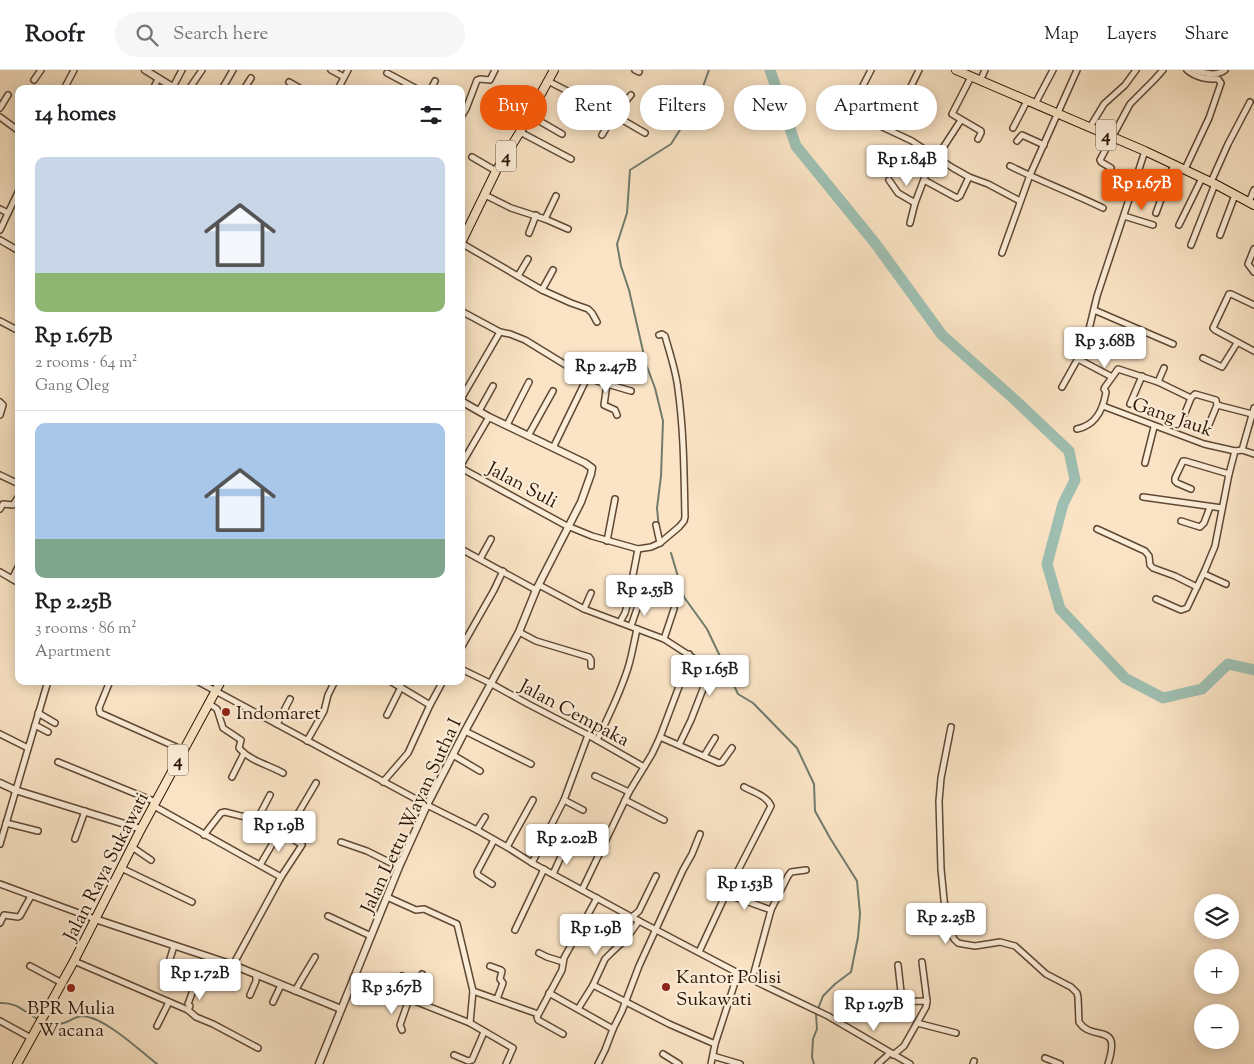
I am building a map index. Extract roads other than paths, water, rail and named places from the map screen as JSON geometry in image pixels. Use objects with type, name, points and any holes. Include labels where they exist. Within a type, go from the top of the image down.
[{"type":"highway","name":"4","points":[[546,85],[554,70]]},
{"type":"highway","name":"4","points":[[956,70],[1186,169],[1252,203]]},
{"type":"highway","name":"4","points":[[465,235],[496,171],[520,132]]},
{"type":"highway","name":"Jalan Raya Sukawati","points":[[20,1063],[141,829],[219,685]]},
{"type":"street","points":[[34,80],[40,70]]},
{"type":"street","points":[[66,85],[74,70]]},
{"type":"street","points":[[146,70],[169,85]]},
{"type":"street","points":[[176,85],[182,70]]},
{"type":"street","points":[[192,85],[202,70]]},
{"type":"street","points":[[224,85],[233,70]]},
{"type":"street","points":[[331,70],[344,77]]},
{"type":"street","points":[[340,85],[348,70]]},
{"type":"street","points":[[465,106],[478,80],[490,80],[495,70]]},
{"type":"street","points":[[871,70],[852,109],[878,125],[912,141],[969,177],[1020,200]]},
{"type":"street","points":[[912,85],[919,70]]},
{"type":"street","points":[[980,81],[985,70]]},
{"type":"street","points":[[1013,128],[1052,70]]},
{"type":"street","points":[[1002,253],[1020,200],[1077,70]]},
{"type":"street","points":[[1090,128],[1104,104],[1128,81],[1136,70]]},
{"type":"street","points":[[1111,168],[1100,160],[1112,137],[1130,104],[1163,70]]},
{"type":"street","points":[[1186,169],[1209,118],[1221,80],[1198,77],[1187,70]]},
{"type":"street","points":[[1194,70],[1220,74],[1225,70]]},
{"type":"street","points":[[387,73],[410,85]]},
{"type":"street","points":[[972,77],[952,114],[981,131],[978,139]]},
{"type":"street","points":[[247,85],[251,78]]},
{"type":"street","points":[[155,85],[158,79]]},
{"type":"street","points":[[433,85],[435,81]]},
{"type":"street","points":[[548,81],[557,86]]},
{"type":"street","points":[[289,82],[294,85]]},
{"type":"street","points":[[0,108],[8,95]]},
{"type":"street","points":[[1191,245],[1228,144],[1250,102]]},
{"type":"street","points":[[0,117],[15,128]]},
{"type":"street","points":[[910,223],[924,180],[961,120]]},
{"type":"street","points":[[547,125],[562,134]]},
{"type":"street","points":[[630,125],[645,133]]},
{"type":"street","points":[[602,135],[604,130]]},
{"type":"street","points":[[520,132],[571,159]]},
{"type":"street","points":[[1017,141],[1022,135],[1044,145]]},
{"type":"street","points":[[1062,387],[1088,338],[1094,310],[1145,151]]},
{"type":"street","points":[[472,157],[496,171]]},
{"type":"street","points":[[1156,213],[1174,164]]},
{"type":"street","points":[[1010,166],[1072,192],[1103,208]]},
{"type":"street","points":[[924,180],[957,198],[960,196],[969,177]]},
{"type":"street","points":[[1179,225],[1202,178]]},
{"type":"street","points":[[889,180],[898,193],[915,203]]},
{"type":"street","points":[[1252,203],[1254,190]]},
{"type":"street","points":[[1220,235],[1234,194]]},
{"type":"street","points":[[485,195],[510,208],[536,215],[568,229]]},
{"type":"street","points":[[545,219],[556,196]]},
{"type":"street","points":[[0,230],[15,198]]},
{"type":"street","points":[[0,209],[8,213]]},
{"type":"street","points":[[529,233],[536,215]]},
{"type":"street","points":[[1124,216],[1153,225]]},
{"type":"street","points":[[0,240],[15,249]]},
{"type":"street","points":[[465,245],[542,290],[588,309],[592,312],[597,322]]},
{"type":"street","points":[[1254,249],[1248,264],[1254,272]]},
{"type":"street","points":[[518,276],[528,259]]},
{"type":"street","points":[[542,290],[552,270]]},
{"type":"street","points":[[1254,305],[1229,294],[1213,329],[1254,351]]},
{"type":"street","points":[[1094,310],[1173,344]]},
{"type":"street","points":[[465,313],[500,332],[525,340],[589,379],[632,391]]},
{"type":"street","points":[[0,321],[15,329]]},
{"type":"street","points":[[465,393],[500,332]]},
{"type":"street","points":[[620,622],[627,606],[638,549],[660,543],[684,521],[685,517],[683,434],[678,389],[675,370],[665,336],[662,334],[658,335]]},
{"type":"street","points":[[1203,358],[1222,367],[1237,343]]},
{"type":"street","points":[[465,402],[489,417],[553,448],[602,358]]},
{"type":"street","points":[[1078,359],[1112,377]]},
{"type":"street","points":[[1158,382],[1164,368]]},
{"type":"street","points":[[1077,429],[1093,421],[1103,406],[1106,392],[1104,390],[1118,369],[1158,382],[1191,398]]},
{"type":"street","points":[[1130,404],[1142,376]]},
{"type":"street","points":[[507,425],[529,382]]},
{"type":"street","points":[[607,384],[604,405],[614,410],[617,415]]},
{"type":"street","points":[[479,411],[493,386]]},
{"type":"street","points":[[528,436],[553,390]]},
{"type":"street","points":[[1185,413],[1191,398],[1196,394],[1214,399],[1217,401],[1217,405],[1208,427]]},
{"type":"street","points":[[0,402],[3,405],[0,415]]},
{"type":"street","points":[[1217,405],[1253,411],[1242,450]]},
{"type":"street","name":"Gang Jauk","points":[[1103,406],[1154,427],[1234,452]]},
{"type":"street","points":[[465,459],[489,417]]},
{"type":"street","points":[[1145,463],[1154,427]]},
{"type":"street","name":"Jalan Lettu Wayan Sutha I","points":[[319,1064],[399,866],[427,805],[465,730],[519,632],[538,587],[581,502],[592,468],[586,463],[553,448]]},
{"type":"street","points":[[1156,599],[1179,609],[1187,608],[1204,574],[1214,546],[1234,452],[1242,450],[1254,454]]},
{"type":"street","points":[[1191,489],[1175,481],[1185,460],[1229,474]]},
{"type":"street","name":"Jalan Suli","points":[[465,468],[570,527],[607,541],[638,549]]},
{"type":"street","points":[[0,475],[15,482]]},
{"type":"street","points":[[1143,497],[1222,508]]},
{"type":"street","points":[[607,541],[615,499]]},
{"type":"street","points":[[0,509],[3,504],[13,505],[15,502]]},
{"type":"street","points":[[1181,521],[1200,527],[1204,523],[1210,507]]},
{"type":"street","points":[[656,526],[660,543]]},
{"type":"street","points":[[1097,529],[1145,551],[1153,568],[1197,587]]},
{"type":"street","points":[[480,559],[491,539]]},
{"type":"street","points":[[465,551],[584,609],[664,639],[695,658],[703,689],[679,745]]},
{"type":"street","points":[[465,641],[503,571]]},
{"type":"street","points":[[0,572],[15,580]]},
{"type":"street","points":[[12,579],[15,573]]},
{"type":"street","points":[[1204,574],[1226,584]]},
{"type":"street","points":[[584,609],[591,593]]},
{"type":"street","points":[[631,626],[640,600]]},
{"type":"street","points":[[664,639],[674,609]]},
{"type":"street","points":[[597,740],[620,693],[637,629]]},
{"type":"street","points":[[519,632],[536,641],[588,657],[591,660],[591,666]]},
{"type":"street","points":[[582,890],[629,792],[660,737],[686,668],[689,654]]},
{"type":"street","name":"Jalan Cempaka","points":[[465,671],[588,735],[644,767]]},
{"type":"street","points":[[0,844],[47,685]]},
{"type":"street","points":[[108,685],[99,712],[183,750]]},
{"type":"street","points":[[204,685],[383,782],[477,830],[532,863],[639,921],[738,973],[828,1016],[910,1064]]},
{"type":"street","points":[[308,741],[324,711],[328,694],[333,685]]},
{"type":"street","points":[[397,685],[430,705]]},
{"type":"street","points":[[383,782],[408,753],[441,685]]},
{"type":"street","points":[[387,715],[401,687]]},
{"type":"street","points":[[277,724],[290,699]]},
{"type":"street","points":[[208,703],[217,709],[223,728],[241,740],[239,748],[244,753],[283,773]]},
{"type":"street","points":[[38,713],[55,723]]},
{"type":"street","points":[[35,725],[48,732]]},
{"type":"street","points":[[951,726],[941,778],[939,801],[941,869],[946,920],[949,930],[958,943],[976,946],[1000,942],[1015,946],[1046,974],[1071,986],[1078,997],[1079,1022],[1082,1026],[1111,1040],[1112,1053],[1108,1064]]},
{"type":"street","points":[[465,730],[530,764]]},
{"type":"street","points":[[0,734],[28,748]]},
{"type":"street","points":[[532,863],[564,800],[588,735]]},
{"type":"street","points":[[660,737],[720,763],[732,748]]},
{"type":"street","points":[[704,756],[715,738]]},
{"type":"street","points":[[232,777],[244,753]]},
{"type":"street","points":[[453,755],[480,771]]},
{"type":"street","points":[[58,762],[155,804],[204,835],[281,877]]},
{"type":"street","points":[[595,776],[629,792]]},
{"type":"street","points":[[0,782],[15,790],[141,829]]},
{"type":"street","points":[[286,834],[316,783]]},
{"type":"street","points":[[699,952],[771,806],[768,800],[744,787]]},
{"type":"street","points":[[257,820],[270,795]]},
{"type":"street","points":[[507,847],[533,800]]},
{"type":"street","points":[[564,800],[583,810]]},
{"type":"street","points":[[625,800],[664,820]]},
{"type":"street","points":[[75,839],[85,811]]},
{"type":"street","points":[[204,835],[223,812],[257,820],[286,834],[302,845],[281,877],[233,965]]},
{"type":"street","points":[[477,830],[485,817]]},
{"type":"street","points":[[6,823],[38,831]]},
{"type":"street","points":[[260,865],[280,831]]},
{"type":"street","points":[[598,1064],[622,1011],[639,966],[700,834]]},
{"type":"street","points":[[492,884],[478,875],[477,872],[494,840]]},
{"type":"street","points":[[341,842],[367,851],[399,866]]},
{"type":"street","points":[[132,847],[151,860]]},
{"type":"street","points":[[552,874],[564,850]]},
{"type":"street","points":[[121,868],[192,902]]},
{"type":"street","points":[[515,930],[544,869]]},
{"type":"street","points":[[752,980],[771,910],[790,874],[806,870]]},
{"type":"street","points":[[632,917],[639,911],[656,876]]},
{"type":"street","points":[[0,884],[95,919],[233,965],[341,1009]]},
{"type":"street","points":[[726,894],[771,910]]},
{"type":"street","points":[[0,923],[4,915],[20,916],[31,896]]},
{"type":"street","points":[[387,897],[416,910],[424,909],[457,924],[473,991],[470,1023]]},
{"type":"street","points":[[563,1034],[536,1019],[562,970],[563,962],[597,898]]},
{"type":"street","points":[[328,916],[370,936]]},
{"type":"street","points":[[578,1009],[593,985],[605,959],[626,939],[639,921]]},
{"type":"street","points":[[164,978],[174,946]]},
{"type":"street","points":[[538,953],[563,962]]},
{"type":"street","points":[[294,991],[304,978],[315,957]]},
{"type":"street","points":[[74,961],[188,1010],[196,1017],[214,1024],[258,1048]]},
{"type":"street","points":[[878,1064],[904,1046],[926,1007],[927,1001],[922,962]]},
{"type":"street","points":[[898,965],[902,1001]]},
{"type":"street","points":[[30,966],[60,986]]},
{"type":"street","points":[[490,966],[502,971],[500,979],[503,983],[497,999]]},
{"type":"street","points":[[711,1064],[715,1044],[738,973]]},
{"type":"street","points":[[250,995],[256,981],[256,974]]},
{"type":"street","points":[[402,1030],[400,1025],[422,974]]},
{"type":"street","points":[[354,976],[470,1023],[513,1049],[506,1064]]},
{"type":"street","points":[[397,994],[405,978],[402,976]]},
{"type":"street","points":[[188,1010],[190,1006],[188,1004],[195,985]]},
{"type":"street","points":[[273,1002],[281,985]]},
{"type":"street","points":[[593,985],[715,1044]]},
{"type":"street","points":[[473,991],[538,1014]]},
{"type":"street","points":[[549,993],[613,1029]]},
{"type":"street","points":[[878,1002],[927,1001]]},
{"type":"street","points":[[157,1026],[169,1002]]},
{"type":"street","points":[[0,1021],[33,1035]]},
{"type":"street","points":[[916,1023],[956,1033]]},
{"type":"street","points":[[454,1055],[468,1061],[472,1060],[484,1032]]},
{"type":"street","points":[[663,1054],[679,1064]]},
{"type":"street","points":[[713,1056],[740,1064]]},
{"type":"street","points":[[1045,1058],[1060,1064]]},
{"type":"waterway","points":[[659,529],[657,508],[661,476],[663,421],[655,388],[646,364],[617,244],[627,213],[630,170],[671,144],[697,103],[709,70]]},
{"type":"waterway","points":[[770,70],[796,146],[875,243],[942,335],[1069,451],[1075,480],[1063,504],[1047,564],[1060,609],[1125,678],[1163,698],[1202,689],[1228,664],[1254,670]]},
{"type":"waterway","points":[[671,553],[684,597],[707,629],[738,694],[753,703],[797,748],[814,784],[815,811],[857,881],[860,914],[858,937],[851,972],[823,996],[816,1014],[817,1029],[813,1039],[812,1057],[814,1064]]},
{"type":"waterway","points":[[0,1003],[16,1006],[38,1019]]},
{"type":"waterway","points":[[42,1021],[59,1024],[81,1016],[92,1018],[112,1028],[157,1064]]},
{"type":"place","name":"Indomaret","points":[[226,712]]},
{"type":"place","name":"Kantor Polisi Sukawati","points":[[666,987]]},
{"type":"place","name":"BPR Mulia Wacana","points":[[71,988]]}]
